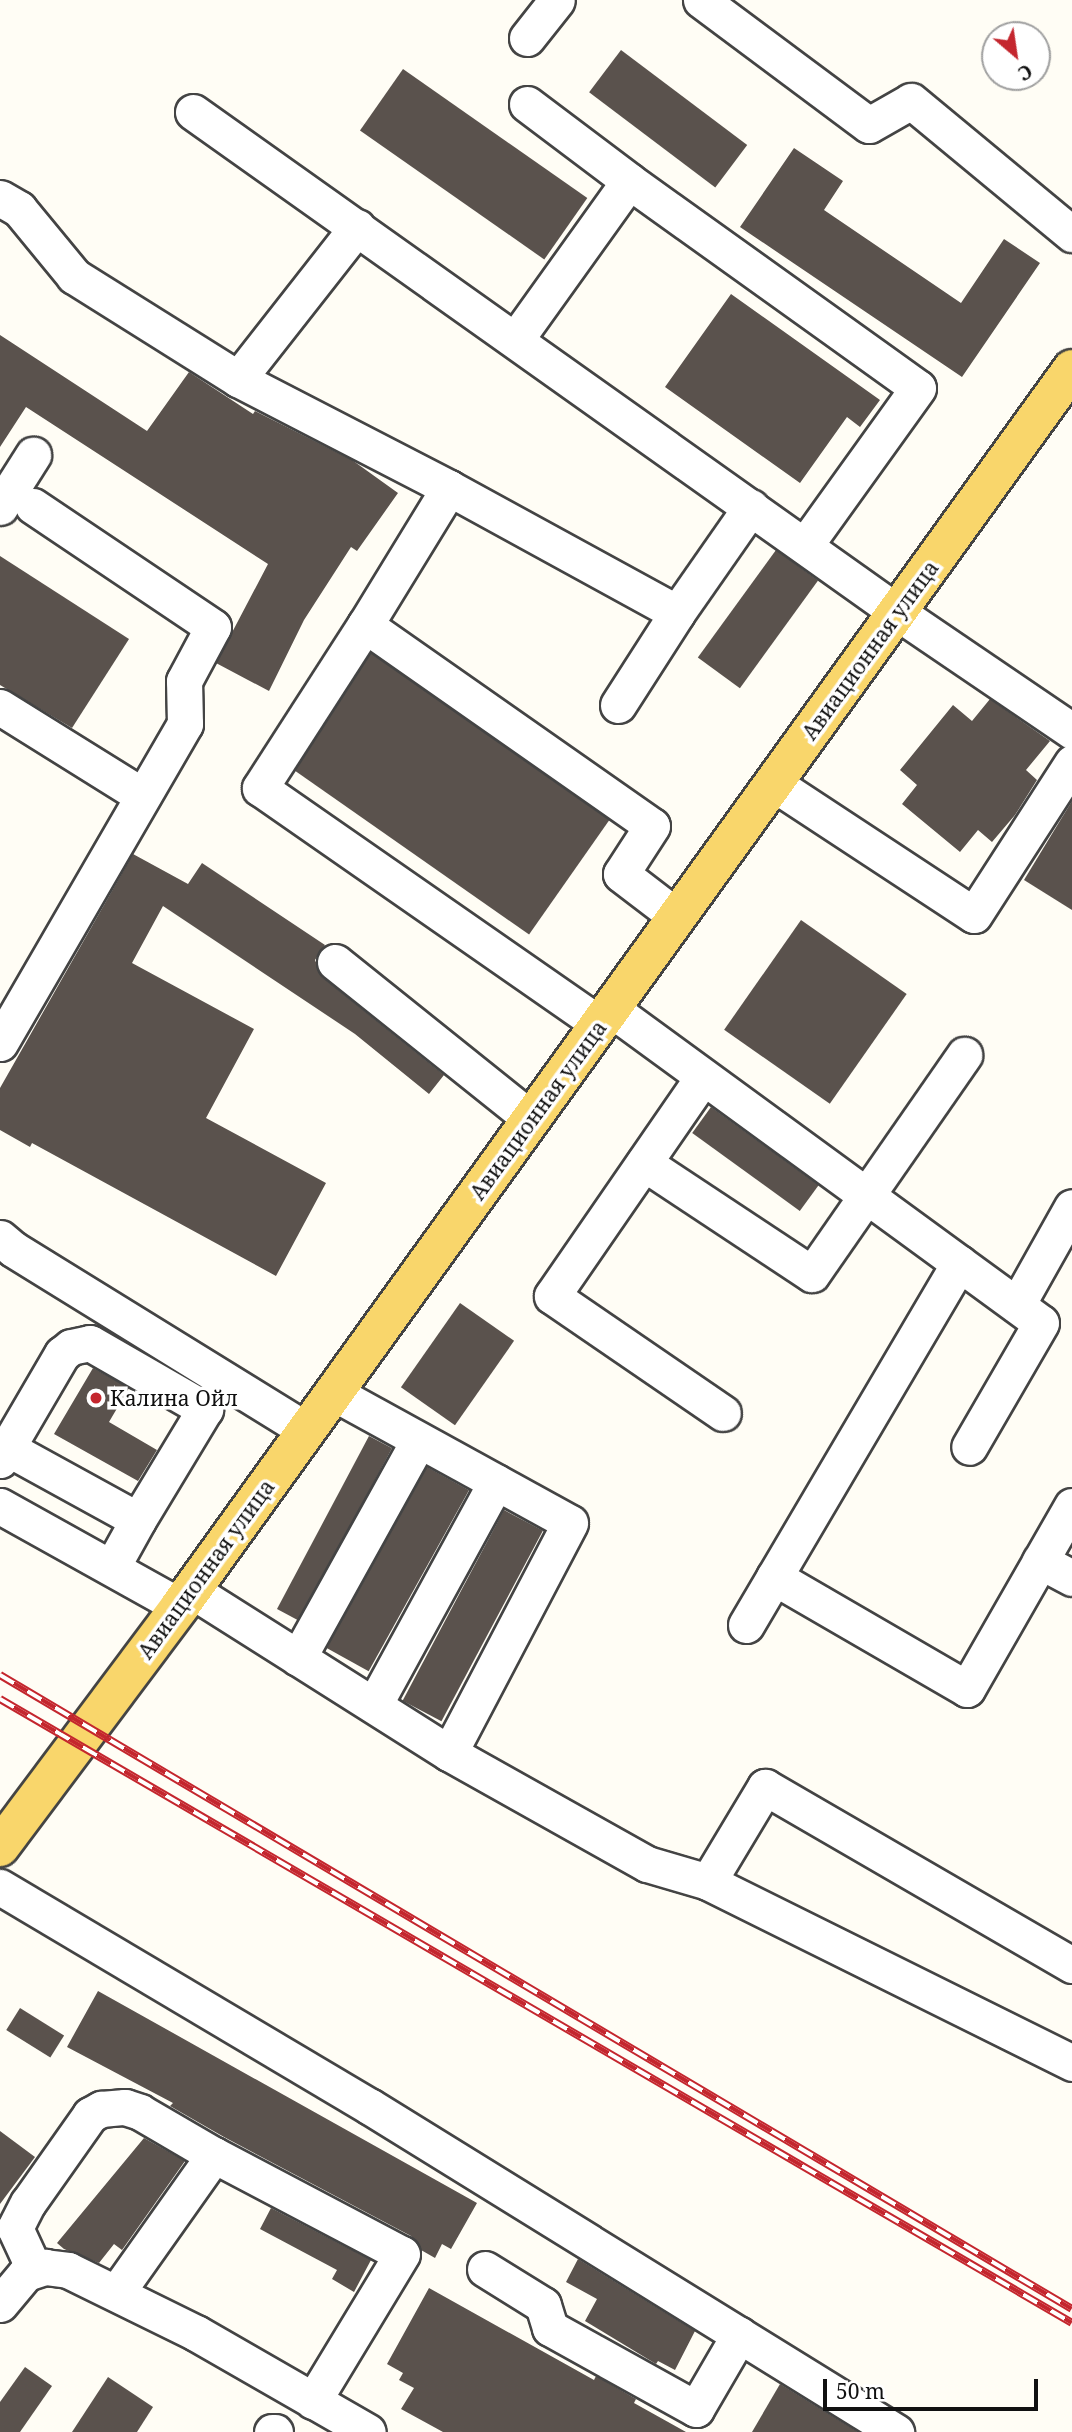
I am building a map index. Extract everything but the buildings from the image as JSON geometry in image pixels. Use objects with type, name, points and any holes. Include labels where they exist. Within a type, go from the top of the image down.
[{"type":"main road","name":"Авиационная улица","points":[[0,1847],[186,1598],[897,611],[1071,374]]},
{"type":"lane","points":[[527,38],[557,0]]},
{"type":"lane","points":[[701,0],[869,125],[911,101],[1072,234]]},
{"type":"lane","points":[[527,104],[629,181],[918,388],[805,545]]},
{"type":"lane","points":[[193,113],[516,338],[897,611],[1072,731]]},
{"type":"lane","points":[[516,338],[629,181]]},
{"type":"lane","points":[[0,198],[19,209],[74,276],[238,379],[449,488],[677,613]]},
{"type":"lane","points":[[238,379],[357,227]]},
{"type":"lane","points":[[0,1043],[185,724],[184,681],[213,627],[16,507],[33,455]]},
{"type":"lane","points":[[449,488],[260,788],[606,1016],[704,1077],[1041,1323],[969,1447]]},
{"type":"lane","points":[[618,705],[677,613],[751,507]]},
{"type":"lane","points":[[365,625],[652,826],[621,874],[677,917]]},
{"type":"lane","points":[[0,706],[143,796]]},
{"type":"lane","points":[[773,783],[974,915],[1072,764]]},
{"type":"lane","points":[[335,962],[531,1119]]},
{"type":"lane","points":[[644,1163],[812,1274],[964,1055]]},
{"type":"lane","points":[[704,1077],[552,1296],[723,1413]]},
{"type":"lane","points":[[1017,1305],[1072,1208]]},
{"type":"lane","points":[[0,1238],[24,1256],[306,1430]]},
{"type":"lane","points":[[746,1625],[959,1263]]},
{"type":"lane","points":[[112,1567],[205,1409],[90,1343],[71,1347],[62,1354],[3,1454],[138,1520]]},
{"type":"lane","points":[[334,1393],[570,1523],[449,1753]]},
{"type":"lane","points":[[298,1658],[419,1440]]},
{"type":"lane","points":[[374,1705],[496,1482]]},
{"type":"lane","points":[[0,1506],[112,1567],[186,1598],[298,1658],[449,1753],[647,1864],[708,1882],[1072,2063]]},
{"type":"lane","points":[[774,1577],[967,1689],[1072,1506]]},
{"type":"lane","points":[[1040,1561],[1072,1578]]},
{"type":"lane","points":[[708,1882],[765,1787],[1072,1965]]},
{"type":"lane","points":[[0,1887],[380,2113],[739,2334],[879,2427]]},
{"type":"lane","points":[[34,2269],[7,2223],[82,2124],[101,2109],[125,2107],[140,2112],[214,2155],[402,2254],[313,2401]]},
{"type":"lane","points":[[117,2292],[214,2155]]},
{"type":"lane","points":[[0,2304],[19,2279],[34,2269],[57,2267],[68,2270],[196,2333],[368,2432]]},
{"type":"lane","points":[[485,2269],[543,2305],[550,2328],[696,2409],[739,2334]]},
{"type":"railway","points":[[0,1675],[1072,2309]]},
{"type":"railway","points":[[0,1699],[1072,2323]]},
{"type":"place","name":"Калина Ойл","points":[[96,1398]]}]
